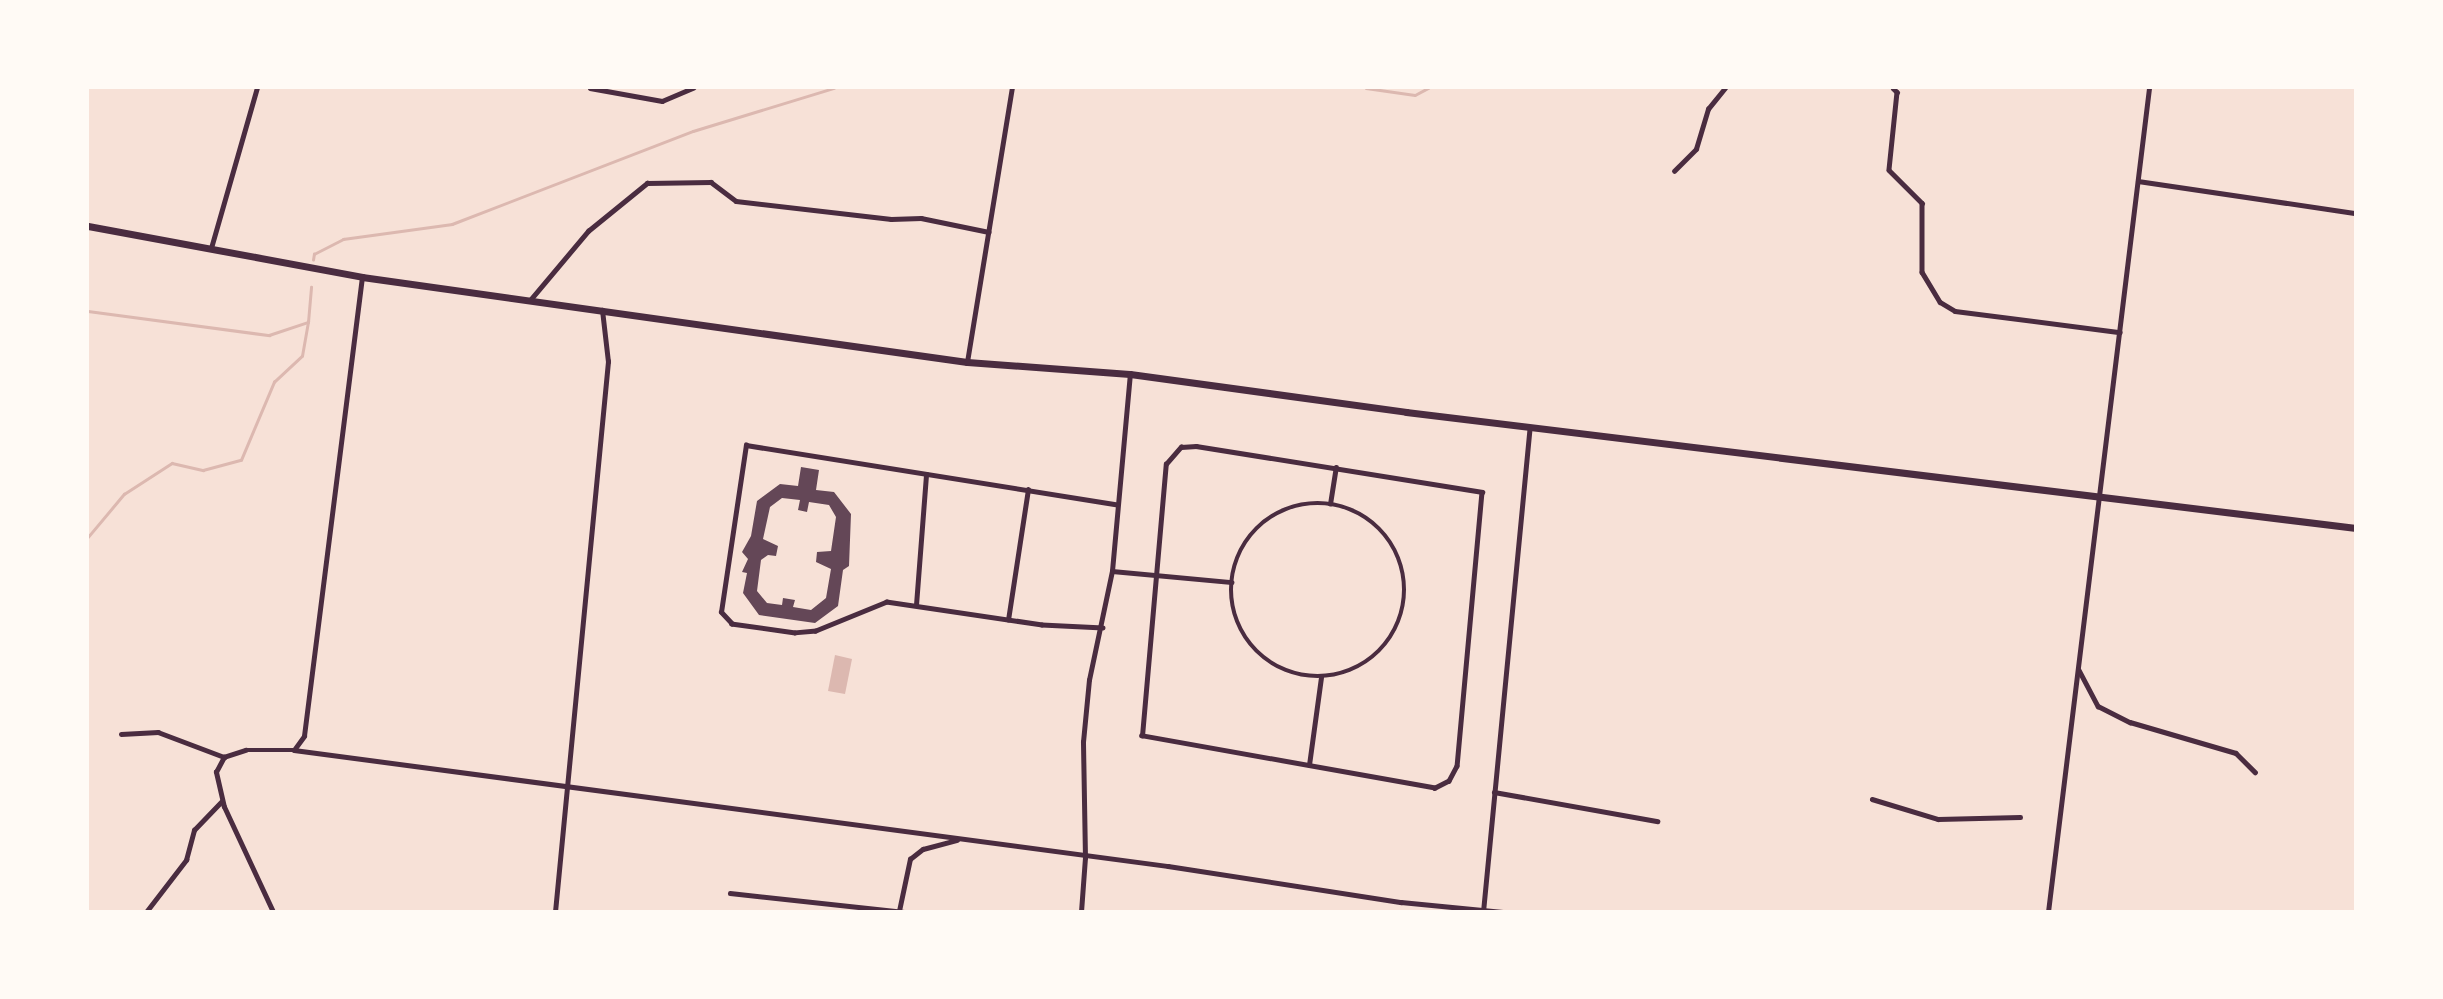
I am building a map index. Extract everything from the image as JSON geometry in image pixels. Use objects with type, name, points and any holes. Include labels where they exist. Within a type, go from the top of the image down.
[{"type":"highway","points":[[88,226],[362,277],[967,362],[1130,373],[1530,428],[2101,494],[2356,528]]},
{"type":"street","points":[[211,251],[257,88]]},
{"type":"street","points":[[590,88],[662,101],[693,88]]},
{"type":"street","points":[[967,362],[1012,88]]},
{"type":"street","points":[[1674,171],[1696,149],[1707,110],[1726,88]]},
{"type":"street","points":[[1893,88],[1897,92],[1889,170],[1922,203],[1922,272],[1940,302],[1955,311],[2120,332]]},
{"type":"street","points":[[2048,912],[2149,88]]},
{"type":"street","points":[[2138,181],[2356,213]]},
{"type":"street","points":[[531,299],[588,231],[648,183],[711,182],[736,201],[891,219],[921,218],[989,232]]},
{"type":"street","points":[[294,750],[304,736],[362,277]]},
{"type":"street","points":[[555,912],[608,362],[602,309]]},
{"type":"street","points":[[1081,912],[1086,858],[1083,742],[1089,680],[1103,628],[1112,570],[1115,504],[1130,373]]},
{"type":"street","points":[[1483,910],[1530,428]]},
{"type":"street","points":[[1103,628],[1009,620],[880,602],[807,633],[732,624],[721,612],[746,445],[1115,504]]},
{"type":"street","points":[[1181,447],[1336,467],[1482,492],[1473,621],[1457,766],[1449,781],[1435,788],[1142,736],[1158,577],[1166,464],[1181,447]]},
{"type":"street","points":[[1330,504],[1336,467]]},
{"type":"street","points":[[916,605],[926,474]]},
{"type":"street","points":[[1009,620],[1028,490]]},
{"type":"street","points":[[1330,504],[1362,516],[1388,540],[1405,583],[1396,629],[1383,648],[1355,668],[1321,677],[1292,673],[1275,664],[1245,638],[1233,611],[1231,582],[1244,544],[1272,516],[1290,507],[1330,504]]},
{"type":"street","points":[[1112,570],[1158,577],[1231,582]]},
{"type":"street","points":[[2078,669],[2098,706],[2130,722],[2236,753],[2255,772]]},
{"type":"street","points":[[1309,765],[1321,677]]},
{"type":"street","points":[[121,734],[158,732],[224,757],[246,750],[294,750],[1086,858],[1168,866],[1401,902],[1503,912]]},
{"type":"street","points":[[224,757],[216,772],[223,800],[273,912]]},
{"type":"street","points":[[1494,792],[1657,821]]},
{"type":"street","points":[[1872,799],[1938,819],[2020,817]]},
{"type":"street","points":[[146,912],[186,860],[194,830],[223,800]]},
{"type":"street","points":[[730,893],[900,911],[910,859],[923,849],[961,839]]},
{"type":"shaded area","points":[[835,655],[852,659],[845,694],[828,691]]},
{"type":"building","points":[[801,467],[819,470],[816,490],[834,492],[851,514],[849,566],[843,570],[838,606],[815,623],[759,615],[743,593],[747,573],[742,572],[748,559],[742,552],[751,536],[757,501],[780,484],[798,486]],"holes":[[[782,498],[800,500],[798,510],[807,512],[809,502],[829,505],[836,517],[831,551],[817,552],[816,562],[831,569],[826,598],[811,610],[793,607],[795,600],[783,598],[782,605],[767,603],[757,591],[761,560],[768,555],[776,556],[778,546],[763,539],[770,507]]]},
{"type":"waterway","points":[[313,260],[314,254],[343,239],[452,224],[693,131],[834,88]]},
{"type":"waterway","points":[[1366,88],[1415,95],[1428,88]]},
{"type":"waterway","points":[[88,311],[269,335],[308,322],[311,287]]},
{"type":"waterway","points":[[88,537],[124,494],[172,463],[203,470],[241,460],[274,382],[302,356],[308,322]]}]
